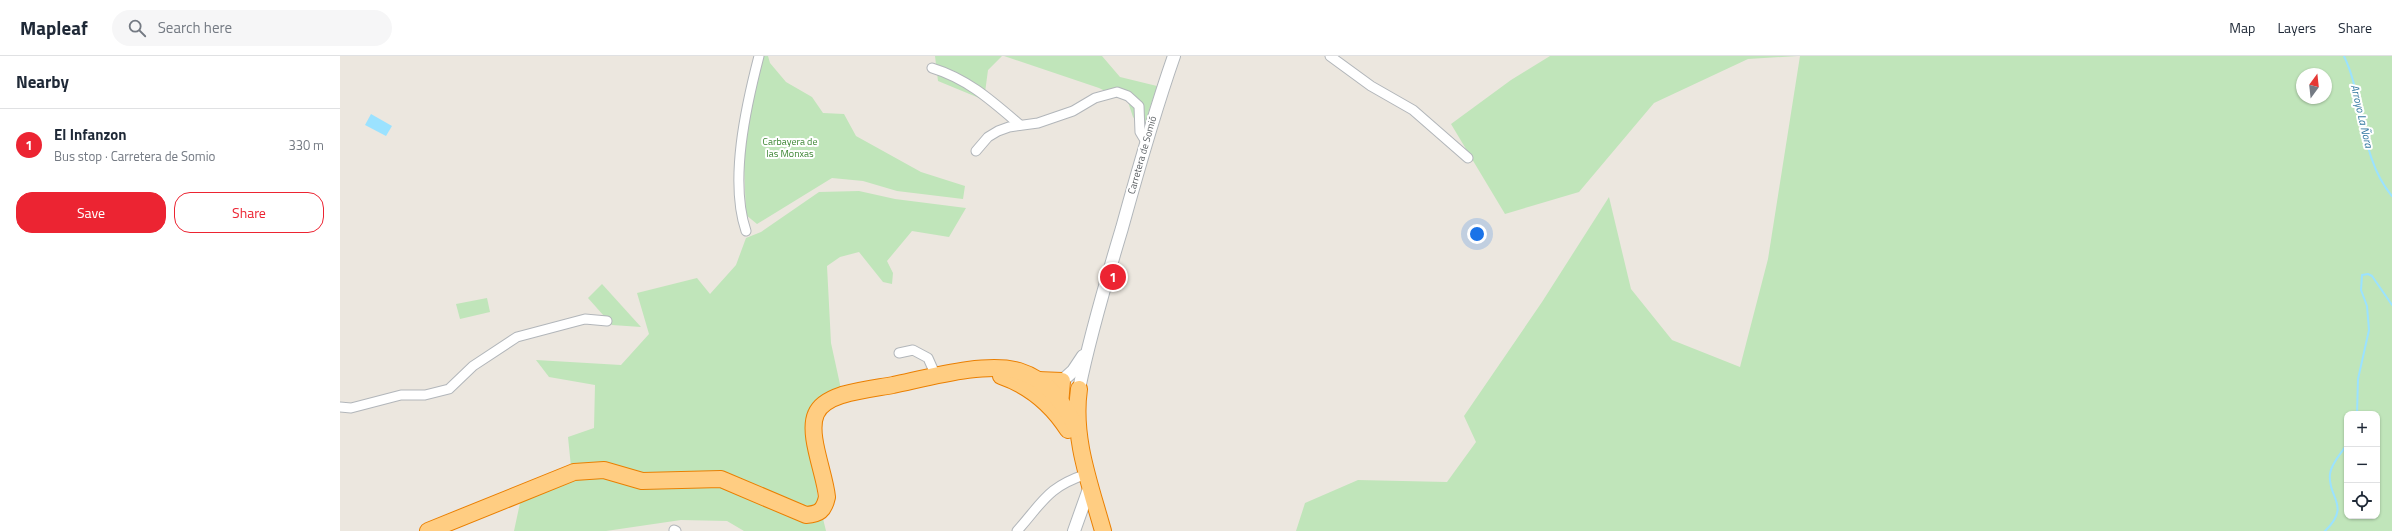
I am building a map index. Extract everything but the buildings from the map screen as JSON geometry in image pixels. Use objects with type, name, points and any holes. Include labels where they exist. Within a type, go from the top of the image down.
[{"type":"highway","points":[[428,531],[574,472],[588,470],[604,470],[642,481],[721,479],[806,515],[817,514],[825,508],[827,497],[826,485],[813,427],[816,414],[821,407],[842,395],[936,376],[983,369],[1009,368],[1038,380],[1059,397],[1077,429]]},
{"type":"highway","points":[[983,369],[1018,382],[1047,396],[1059,397],[1079,389],[1077,429],[1080,448],[1103,531]]},
{"type":"highway","points":[[1038,380],[1062,381],[1059,397],[1061,418]]},
{"type":"highway","points":[[1018,382],[1047,403],[1061,418],[1080,448]]},
{"type":"street","points":[[746,231],[741,207],[741,138],[759,56]]},
{"type":"street","name":"Carretera de Somió","points":[[1087,350],[1146,142],[1174,56]]},
{"type":"street","points":[[1330,56],[1371,86],[1413,110],[1468,158]]},
{"type":"street","points":[[932,68],[951,74],[974,86],[1020,125]]},
{"type":"street","points":[[976,151],[988,137],[1009,127],[1038,123],[1073,111],[1096,98],[1117,92],[1128,96],[1139,106],[1140,132],[1146,142]]},
{"type":"street","points":[[340,412],[401,395],[425,395],[449,390],[473,366],[517,337],[585,319],[607,321]]},
{"type":"street","points":[[899,353],[913,350],[928,358],[936,376]]},
{"type":"street","points":[[1062,381],[1073,371],[1087,350]]},
{"type":"street","points":[[1079,389],[1087,350]]},
{"type":"street","points":[[340,407],[351,408]]},
{"type":"street","points":[[1017,531],[1045,496],[1056,487],[1089,480],[1074,531]]},
{"type":"green space","name":"Carbayera de las Monxas","points":[[764,56],[768,56],[770,63],[786,82],[812,97],[823,113],[844,114],[856,136],[921,172],[965,186],[963,199],[897,191],[863,181],[832,178],[757,224],[746,215],[743,138],[756,78]]},
{"type":"green space","points":[[935,56],[1002,56],[988,70],[984,100],[938,81]]},
{"type":"green space","points":[[1004,56],[1102,56],[1120,77],[1157,86],[1143,129],[1133,117],[1128,102],[1099,88]]},
{"type":"green space","points":[[1550,56],[1798,56],[1748,59],[1654,103],[1579,192],[1505,214],[1451,124],[1511,80]]},
{"type":"green space","points":[[1800,56],[2392,56],[2392,531],[1296,531],[1305,503],[1358,480],[1447,482],[1476,442],[1464,416],[1542,302],[1609,197],[1631,289],[1672,340],[1740,367],[1768,259]]},
{"type":"green space","points":[[859,191],[895,199],[966,208],[949,237],[912,231],[887,261],[893,273],[892,284],[883,282],[859,252],[840,257],[827,266],[831,343],[841,389],[808,432],[818,498],[826,531],[744,531],[727,521],[681,520],[606,531],[514,531],[520,503],[572,477],[568,437],[594,428],[595,385],[549,377],[536,360],[621,365],[649,334],[637,293],[697,278],[710,294],[736,265],[746,238],[761,232],[819,192]]},
{"type":"green space","points":[[602,284],[641,327],[612,325],[588,298]]},
{"type":"green space","points":[[487,298],[490,312],[460,319],[456,304]]},
{"type":"water","points":[[371,114],[392,126],[386,136],[365,125]]},
{"type":"waterway","name":"Arroyo La Ñora","points":[[2344,56],[2351,73],[2368,146],[2374,164],[2381,181],[2392,196]]},
{"type":"waterway","name":"Arroyo La Ñora","points":[[2357,411],[2358,379],[2369,330],[2367,306],[2361,290],[2362,275],[2368,274],[2372,276],[2392,305]]},
{"type":"waterway","name":"Arroyo La Ñora","points":[[2325,531],[2333,522],[2338,508],[2330,482],[2330,474],[2334,462],[2345,447]]},
{"type":"place","name":"El Infanzon","points":[[1113,277]]}]
